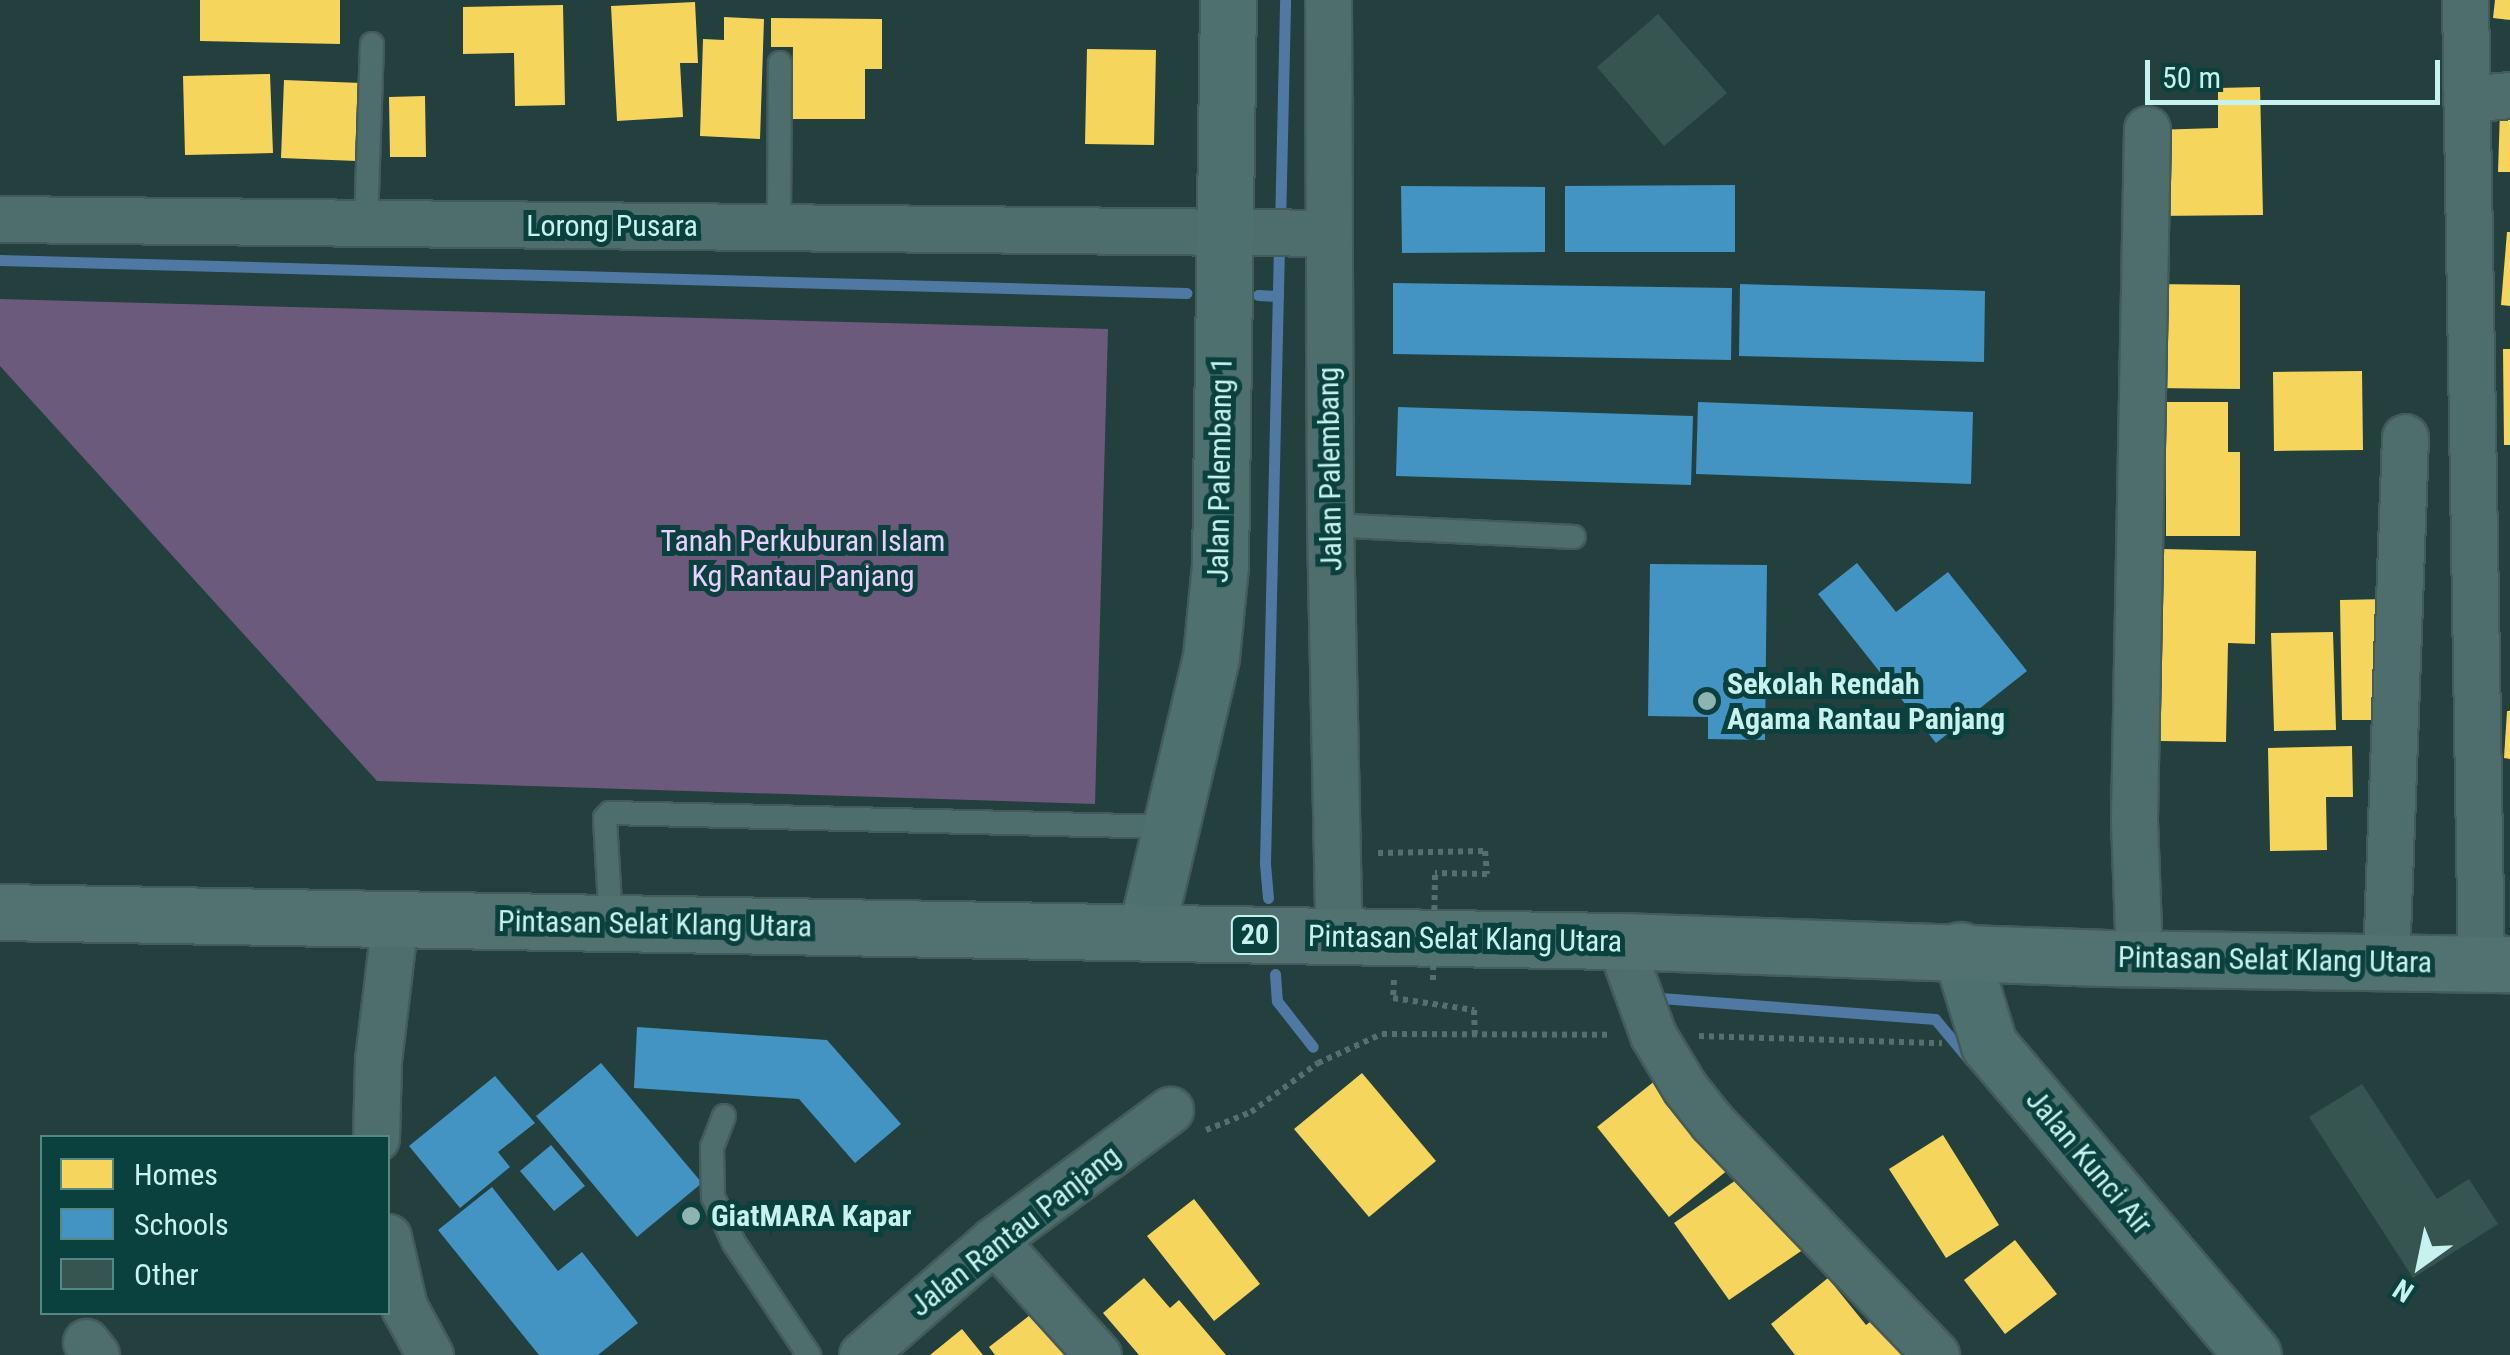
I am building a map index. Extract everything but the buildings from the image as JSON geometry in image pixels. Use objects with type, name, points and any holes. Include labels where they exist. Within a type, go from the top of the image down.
[{"type":"highway","name":"Pintasan Selat Klang Utara","points":[[0,912],[1619,941],[2495,964]]},
{"type":"street","name":"Jalan Palembang 1","points":[[1146,932],[1211,657],[1220,566],[1233,232],[1228,0]]},
{"type":"street","name":"Jalan Palembang","points":[[1328,0],[1313,232],[1330,525],[1339,938]]},
{"type":"street","points":[[2465,0],[2488,96],[2485,834],[2495,964]]},
{"type":"street","points":[[2139,957],[2136,836],[2147,128]]},
{"type":"street","name":"Lorong Pusara","points":[[0,219],[1313,232]]},
{"type":"street","points":[[2386,962],[2404,438]]},
{"type":"street","points":[[376,1135],[378,1060],[396,920]]},
{"type":"street","points":[[1619,941],[1653,1035],[1712,1122],[1936,1355]]},
{"type":"street","name":"Jalan Kunci Air","points":[[1960,950],[1989,1044],[2253,1355]]},
{"type":"street","name":"Jalan Rantau Panjang","points":[[865,1354],[994,1240],[1170,1110]]},
{"type":"street","points":[[994,1240],[1098,1355]]},
{"type":"street","points":[[390,1246],[404,1308],[430,1355]]},
{"type":"lane","points":[[366,224],[372,44]]},
{"type":"lane","points":[[779,227],[780,63]]},
{"type":"lane","points":[[1330,525],[1574,537]]},
{"type":"lane","points":[[611,923],[605,818],[610,813],[1171,827]]},
{"type":"lane","points":[[724,1116],[712,1146],[713,1197],[734,1243],[808,1355]]},
{"type":"path","points":[[1417,854],[1485,852],[1488,874],[1434,874],[1433,980],[1394,979],[1393,998],[1474,1010],[1475,1034]]},
{"type":"path","points":[[1170,1110],[1206,1130],[1222,1127],[1251,1112],[1318,1062],[1382,1034],[1653,1035],[1938,1043]]},
{"type":"green space","name":"Tanah Perkuburan Islam Kg Rantau Panjang","points":[[0,299],[1108,329],[1095,804],[377,781],[0,366]]},
{"type":"waterway","points":[[1280,226],[1285,0]]},
{"type":"waterway","points":[[1268,898],[1265,863],[1279,244]]},
{"type":"waterway","points":[[0,260],[1187,293]]},
{"type":"waterway","points":[[1258,295],[1278,296]]},
{"type":"waterway","points":[[1275,974],[1277,1001],[1313,1047]]},
{"type":"waterway","points":[[1661,998],[1935,1019],[1971,1062]]},
{"type":"place","name":"Sekolah Rendah Agama Rantau Panjang","points":[[1707,701]]},
{"type":"place","name":"GiatMARA Kapar","points":[[691,1216]]}]
